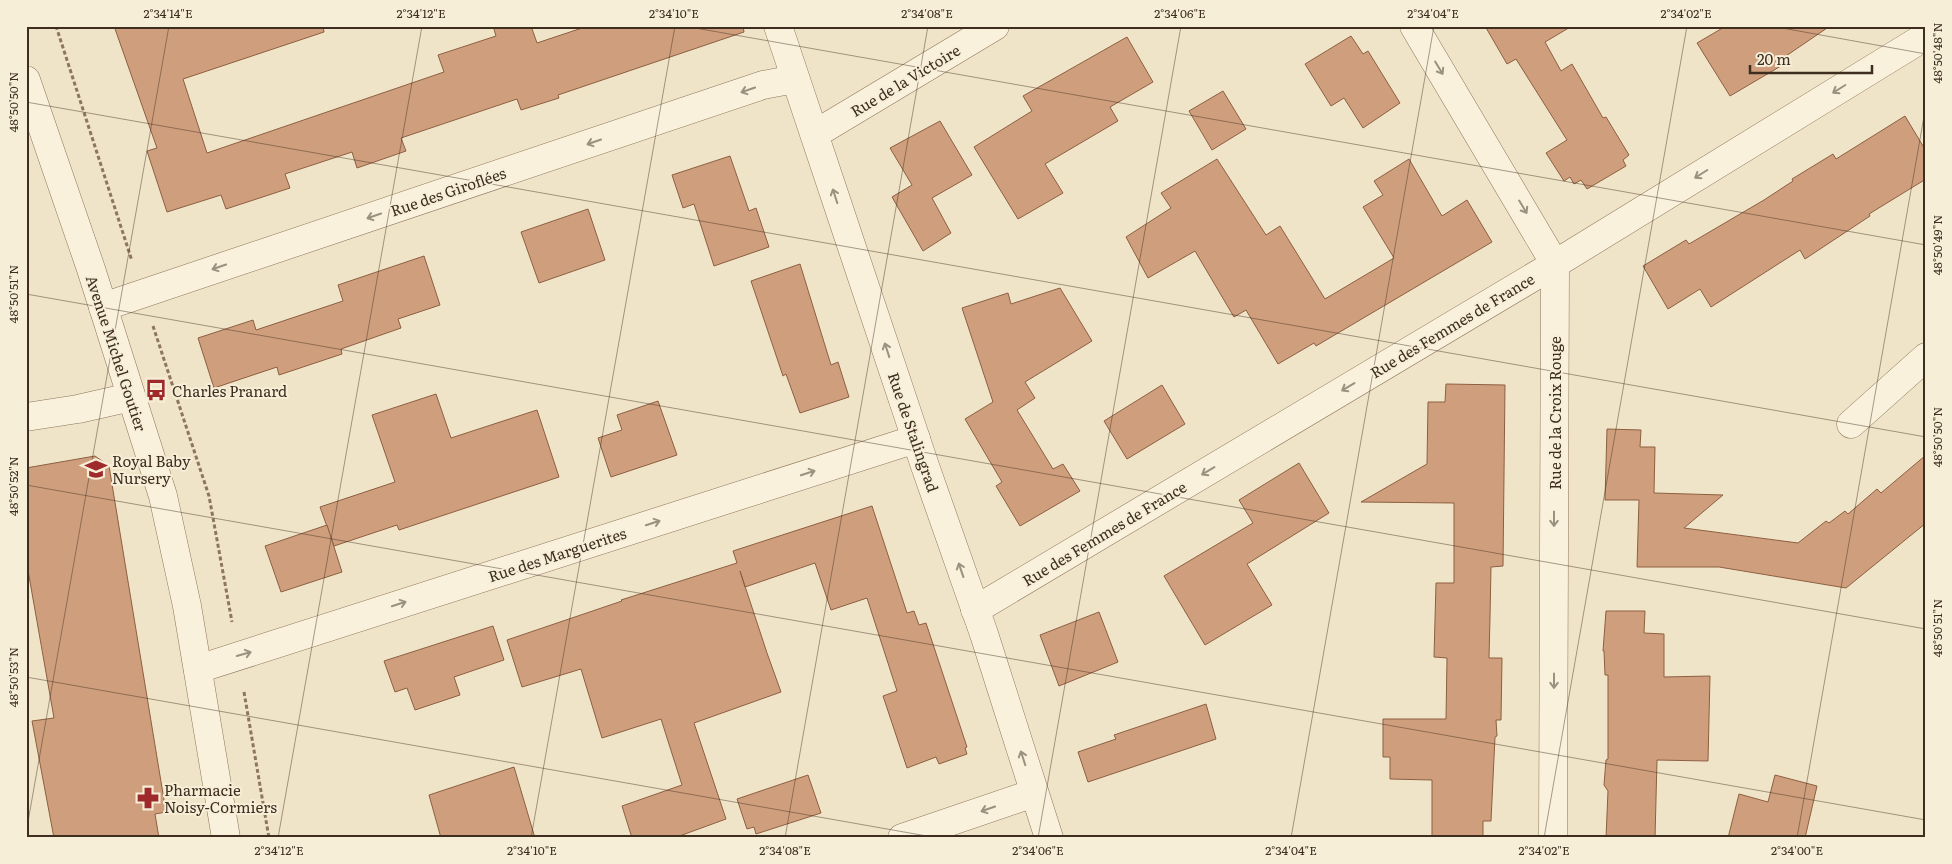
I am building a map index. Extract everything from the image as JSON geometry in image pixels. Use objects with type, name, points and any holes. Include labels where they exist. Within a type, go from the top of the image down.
[{"type":"street","name":"Rue de Stalingrad","points":[[778,26],[975,610],[1049,838]]},
{"type":"street","name":"Rue de la Victoire","points":[[815,134],[994,26]]},
{"type":"street","points":[[1414,26],[1555,264]]},
{"type":"street","name":"Rue des Femmes de France","points":[[975,610],[1555,264],[1926,36]]},
{"type":"street","name":"Rue des Giroflées","points":[[103,307],[763,86],[795,79]]},
{"type":"street","name":"Avenue Michel Goutier","points":[[26,80],[103,307],[163,496],[187,606],[226,838]]},
{"type":"street","name":"Rue de la Croix Rouge","points":[[1553,838],[1555,264]]},
{"type":"street","points":[[1851,424],[1926,358]]},
{"type":"street","points":[[26,417],[78,409],[131,397]]},
{"type":"street","name":"Rue des Marguerites","points":[[198,669],[916,439]]},
{"type":"street","points":[[902,838],[1034,793]]},
{"type":"building","points":[[114,26],[323,26],[324,32],[183,79],[207,153],[444,72],[438,55],[496,36],[493,26],[531,26],[537,43],[588,26],[743,26],[744,32],[558,95],[559,98],[521,110],[517,99],[401,138],[406,151],[357,168],[352,152],[285,174],[290,188],[226,209],[221,195],[167,212],[147,151],[157,148]]},
{"type":"building","points":[[1485,26],[1572,26],[1545,42],[1561,71],[1572,64],[1603,118],[1606,117],[1629,155],[1623,160],[1626,166],[1587,189],[1581,180],[1574,184],[1570,177],[1564,181],[1546,153],[1567,140],[1516,59],[1507,64]]},
{"type":"building","points":[[1726,26],[1830,26],[1783,58],[1786,63],[1730,96],[1697,43]]},
{"type":"building","points":[[1351,36],[1363,54],[1368,51],[1400,103],[1363,128],[1344,98],[1331,106],[1305,64]]},
{"type":"building","points":[[1127,37],[1153,82],[1110,107],[1118,121],[1045,164],[1063,193],[1018,219],[974,147],[1032,111],[1023,96]]},
{"type":"building","points":[[1223,91],[1246,129],[1212,150],[1189,111]]},
{"type":"building","points":[[1905,116],[1926,151],[1926,179],[1869,214],[1870,216],[1805,259],[1800,250],[1711,307],[1700,289],[1668,309],[1643,266],[1686,240],[1689,244],[1764,200],[1793,181],[1792,179],[1833,154],[1836,159]]},
{"type":"building","points":[[940,121],[972,175],[932,198],[951,233],[923,251],[892,197],[912,185],[890,148]]},
{"type":"building","points":[[730,156],[749,211],[756,208],[769,247],[714,266],[694,204],[683,208],[672,175]]},
{"type":"building","points":[[1217,159],[1266,235],[1280,226],[1325,299],[1394,258],[1363,207],[1383,195],[1374,181],[1409,159],[1442,216],[1467,200],[1492,242],[1316,346],[1314,343],[1278,364],[1246,310],[1234,317],[1195,251],[1148,278],[1126,237],[1171,208],[1161,193]]},
{"type":"building","points":[[588,209],[605,260],[539,283],[521,232]]},
{"type":"building","points":[[424,256],[440,305],[398,319],[401,328],[341,349],[342,354],[279,375],[277,367],[214,388],[198,338],[253,320],[256,330],[343,301],[338,285]]},
{"type":"building","points":[[800,264],[831,365],[838,362],[849,397],[800,413],[786,374],[783,376],[751,281]]},
{"type":"building","points":[[1060,288],[1092,341],[1025,382],[1035,398],[1017,410],[1053,469],[1063,464],[1080,491],[1020,526],[996,486],[1002,482],[965,419],[993,402],[962,308],[1008,293],[1011,304]]},
{"type":"building","points":[[1446,384],[1505,385],[1503,566],[1491,567],[1489,658],[1502,658],[1501,720],[1496,720],[1497,736],[1495,737],[1491,821],[1483,821],[1483,838],[1432,838],[1432,780],[1390,779],[1390,757],[1383,757],[1383,719],[1446,719],[1447,658],[1434,657],[1436,583],[1454,583],[1454,503],[1361,502],[1427,464],[1428,402],[1445,402]]},
{"type":"building","points":[[1162,385],[1185,424],[1127,459],[1104,421]]},
{"type":"building","points":[[436,394],[451,438],[537,410],[559,477],[399,530],[397,525],[334,546],[320,507],[395,482],[372,415]]},
{"type":"building","points":[[658,401],[677,455],[611,477],[598,438],[622,430],[617,415]]},
{"type":"building","points":[[1607,429],[1641,430],[1640,447],[1655,447],[1654,493],[1723,495],[1684,528],[1798,543],[1826,521],[1829,523],[1845,511],[1848,514],[1877,489],[1881,493],[1926,455],[1926,523],[1846,588],[1719,567],[1637,567],[1639,500],[1605,500]]},
{"type":"building","points":[[95,456],[109,466],[166,812],[155,814],[159,838],[54,838],[32,721],[54,718],[26,559],[26,468]]},
{"type":"building","points":[[1299,463],[1329,513],[1247,564],[1272,605],[1205,645],[1164,576],[1253,523],[1239,500]]},
{"type":"building","points":[[872,506],[907,613],[914,611],[919,625],[926,623],[967,747],[965,748],[967,754],[939,764],[936,757],[907,768],[883,696],[897,691],[867,598],[831,610],[815,563],[745,587],[781,692],[694,723],[726,819],[674,838],[632,838],[622,806],[682,785],[661,719],[602,738],[581,669],[522,687],[507,640],[621,600],[737,563],[733,551]]},
{"type":"building","points":[[327,525],[342,572],[281,592],[265,546]]},
{"type":"building","points":[[1606,611],[1645,611],[1644,633],[1664,634],[1664,677],[1710,676],[1708,761],[1657,760],[1655,838],[1606,838],[1608,791],[1604,785],[1606,760],[1608,759],[1608,675],[1605,675],[1603,651]]},
{"type":"building","points":[[1099,612],[1118,662],[1059,686],[1040,635]]},
{"type":"building","points":[[493,626],[504,660],[454,677],[460,695],[415,710],[407,688],[395,692],[384,661]]},
{"type":"building","points":[[1206,704],[1216,739],[1088,782],[1078,752],[1116,739],[1114,735]]},
{"type":"building","points":[[514,767],[535,838],[441,838],[429,795]]},
{"type":"building","points":[[808,775],[821,813],[756,834],[754,827],[747,829],[737,799]]},
{"type":"building","points":[[1775,775],[1817,786],[1805,838],[1728,838],[1739,794],[1768,802]]},
{"type":"place","name":"Charles Pranard","points":[[156,390]]},
{"type":"place","name":"Royal Baby Nursery","points":[[96,469]]},
{"type":"place","name":"Pharmacie Noisy-Cormiers","points":[[148,798]]}]
